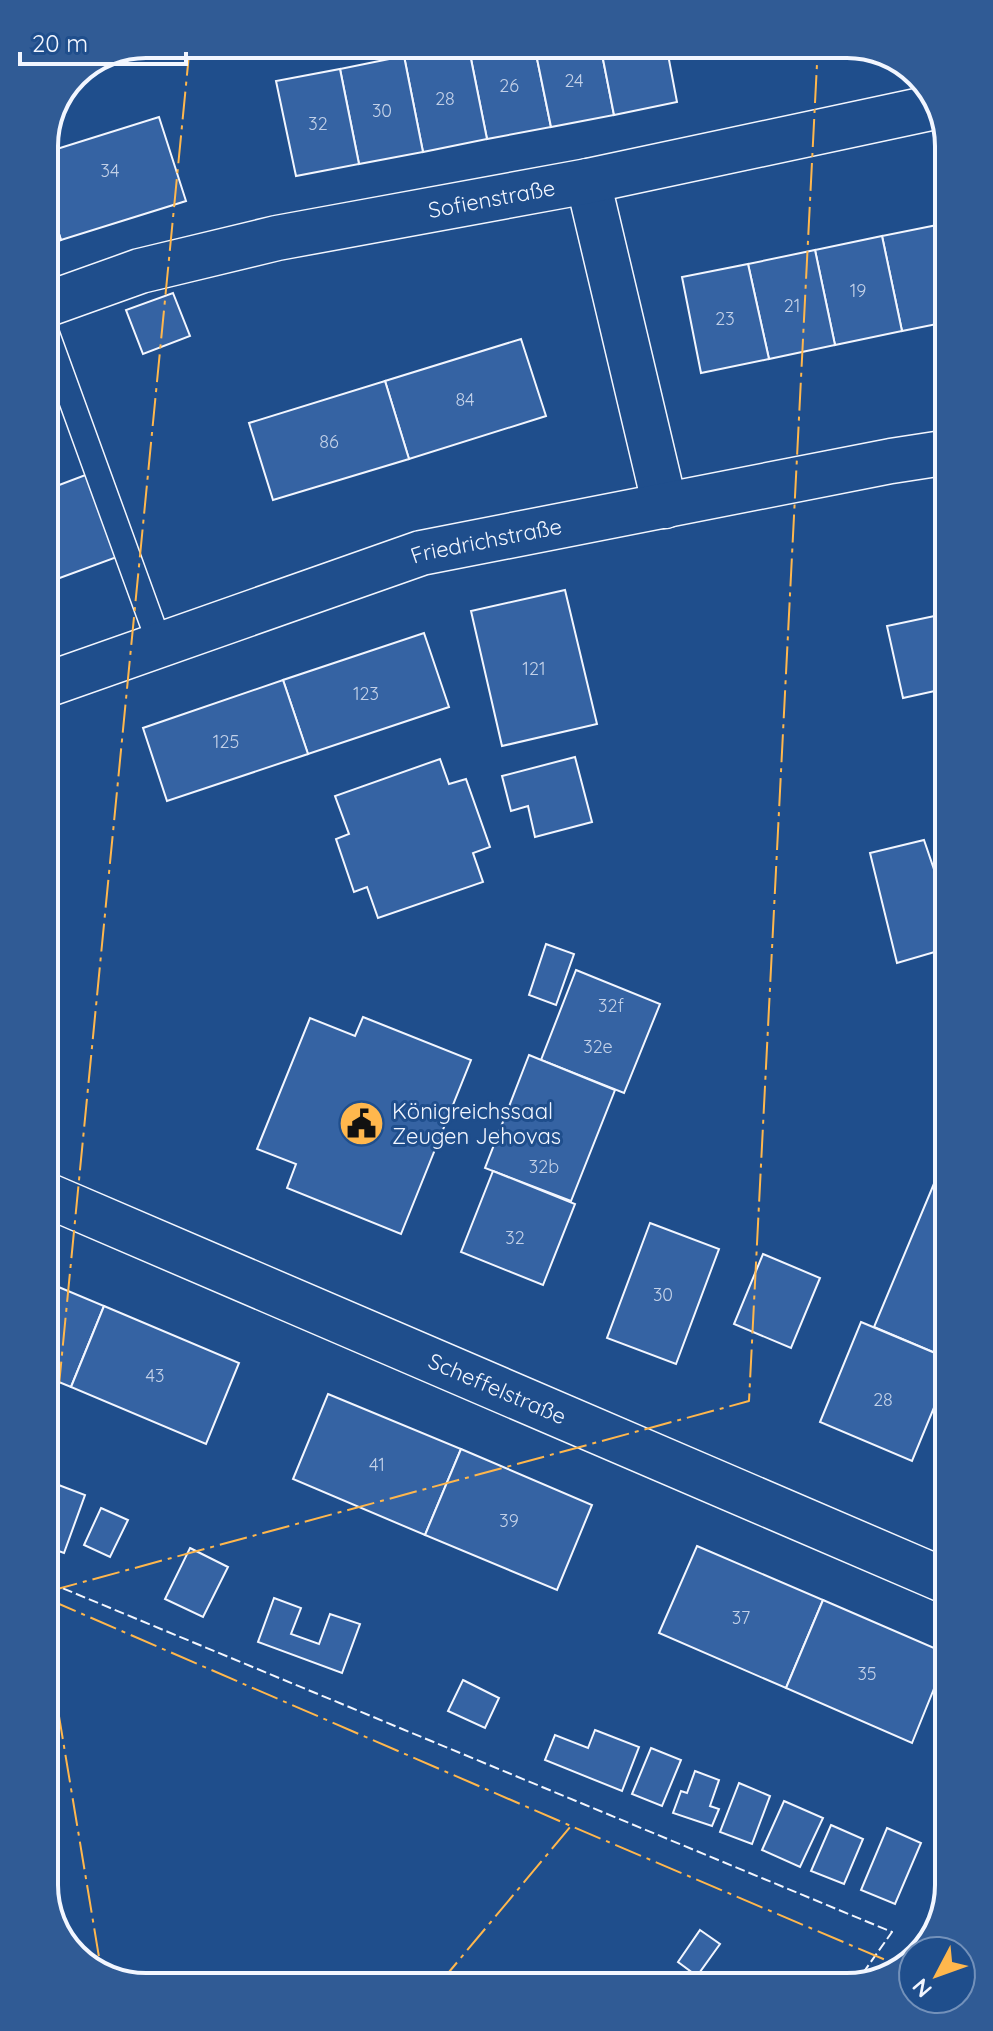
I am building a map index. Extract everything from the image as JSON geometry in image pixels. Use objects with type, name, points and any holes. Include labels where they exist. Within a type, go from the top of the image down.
[{"type":"street","name":"Sofienstraße","points":[[58,300],[140,271],[277,238],[588,181],[926,109]]},
{"type":"street","points":[[588,181],[665,506]]},
{"type":"street","name":"Friedrichstraße","points":[[58,681],[421,553],[935,454]]},
{"type":"street","name":"Scheffelstraße","points":[[58,1200],[935,1576]]},
{"type":"lane","points":[[58,364],[160,645]]},
{"type":"building","points":[[404,58],[471,58],[487,139],[423,152]]},
{"type":"building","points":[[404,58],[423,152],[359,164],[340,69]]},
{"type":"building","points":[[471,58],[537,58],[551,127],[487,139]]},
{"type":"building","points":[[537,58],[603,58],[614,115],[551,127]]},
{"type":"building","points":[[603,58],[669,58],[677,102],[614,115]]},
{"type":"building","points":[[340,69],[359,164],[296,176],[276,81]]},
{"type":"building","points":[[159,117],[186,201],[61,240],[58,231],[58,149]]},
{"type":"building","points":[[935,225],[935,324],[902,331],[882,236]]},
{"type":"building","points":[[882,236],[902,331],[835,345],[815,250]]},
{"type":"building","points":[[815,250],[835,345],[769,359],[748,264]]},
{"type":"building","points":[[748,264],[769,359],[701,373],[682,277]]},
{"type":"building","points":[[173,293],[190,336],[143,354],[126,310]]},
{"type":"building","points":[[521,339],[546,416],[409,459],[385,381]]},
{"type":"building","points":[[385,381],[409,459],[273,500],[249,423]]},
{"type":"building","points":[[88,474],[117,557],[58,579],[58,485]]},
{"type":"building","points":[[565,590],[597,724],[502,746],[471,611]]},
{"type":"building","points":[[935,616],[935,691],[903,698],[887,626]]},
{"type":"building","points":[[424,633],[449,707],[308,754],[283,680]]},
{"type":"building","points":[[283,680],[308,754],[167,801],[143,728]]},
{"type":"building","points":[[575,757],[592,822],[535,837],[528,806],[511,811],[502,776]]},
{"type":"building","points":[[440,759],[449,784],[466,779],[490,847],[473,853],[483,882],[378,918],[367,887],[354,892],[336,839],[349,834],[335,796]]},
{"type":"building","points":[[924,840],[935,872],[935,952],[897,963],[870,853]]},
{"type":"building","points":[[546,944],[574,954],[556,1005],[529,995]]},
{"type":"building","points":[[576,970],[660,1004],[624,1093],[541,1060]]},
{"type":"building","points":[[363,1017],[471,1060],[401,1234],[287,1188],[296,1164],[257,1149],[310,1018],[355,1036]]},
{"type":"building","points":[[529,1055],[615,1090],[571,1201],[485,1168]]},
{"type":"building","points":[[493,1171],[575,1204],[543,1285],[461,1252]]},
{"type":"building","points":[[935,1181],[935,1353],[874,1327]]},
{"type":"building","points":[[650,1223],[719,1249],[676,1364],[607,1338]]},
{"type":"building","points":[[763,1254],[820,1278],[791,1348],[734,1324]]},
{"type":"building","points":[[58,1287],[104,1306],[71,1387],[58,1382]]},
{"type":"building","points":[[104,1306],[239,1363],[206,1444],[71,1387]]},
{"type":"building","points":[[861,1322],[935,1353],[935,1405],[912,1461],[820,1422]]},
{"type":"building","points":[[328,1394],[461,1449],[425,1535],[293,1479]]},
{"type":"building","points":[[461,1449],[592,1505],[557,1590],[425,1535]]},
{"type":"building","points":[[58,1485],[85,1495],[64,1553],[58,1551]]},
{"type":"building","points":[[101,1508],[128,1520],[110,1557],[84,1545]]},
{"type":"building","points":[[697,1546],[823,1600],[786,1688],[659,1633]]},
{"type":"building","points":[[190,1548],[228,1567],[203,1617],[165,1599]]},
{"type":"building","points":[[274,1598],[301,1608],[291,1634],[319,1644],[330,1614],[360,1624],[342,1673],[258,1642]]},
{"type":"building","points":[[823,1600],[935,1648],[935,1686],[912,1743],[786,1688]]},
{"type":"building","points":[[463,1680],[499,1698],[485,1728],[448,1711]]},
{"type":"building","points":[[595,1730],[639,1747],[622,1791],[545,1760],[555,1735],[588,1748]]},
{"type":"building","points":[[651,1748],[681,1760],[662,1806],[632,1794]]},
{"type":"building","points":[[695,1771],[719,1780],[710,1806],[719,1809],[712,1826],[673,1813],[681,1791],[687,1793]]},
{"type":"building","points":[[739,1783],[770,1796],[752,1844],[720,1832]]},
{"type":"building","points":[[784,1801],[823,1818],[800,1867],[762,1850]]},
{"type":"building","points":[[831,1825],[863,1839],[844,1884],[811,1871]]},
{"type":"building","points":[[887,1828],[921,1843],[895,1904],[861,1890]]},
{"type":"building","points":[[700,1930],[720,1944],[699,1973],[693,1973],[678,1962]]},
{"type":"fence","points":[[58,1586],[892,1932],[864,1971]]},
{"type":"power","points":[[58,1395],[189,58]]},
{"type":"power","points":[[58,1589],[749,1401],[817,58]]},
{"type":"power","points":[[58,1603],[890,1962]]},
{"type":"power","points":[[58,1710],[99,1959]]},
{"type":"power","points":[[448,1973],[571,1826]]},
{"type":"place","name":"Königreichssaal Zeugen Jehovas","points":[[361,1124]]}]
